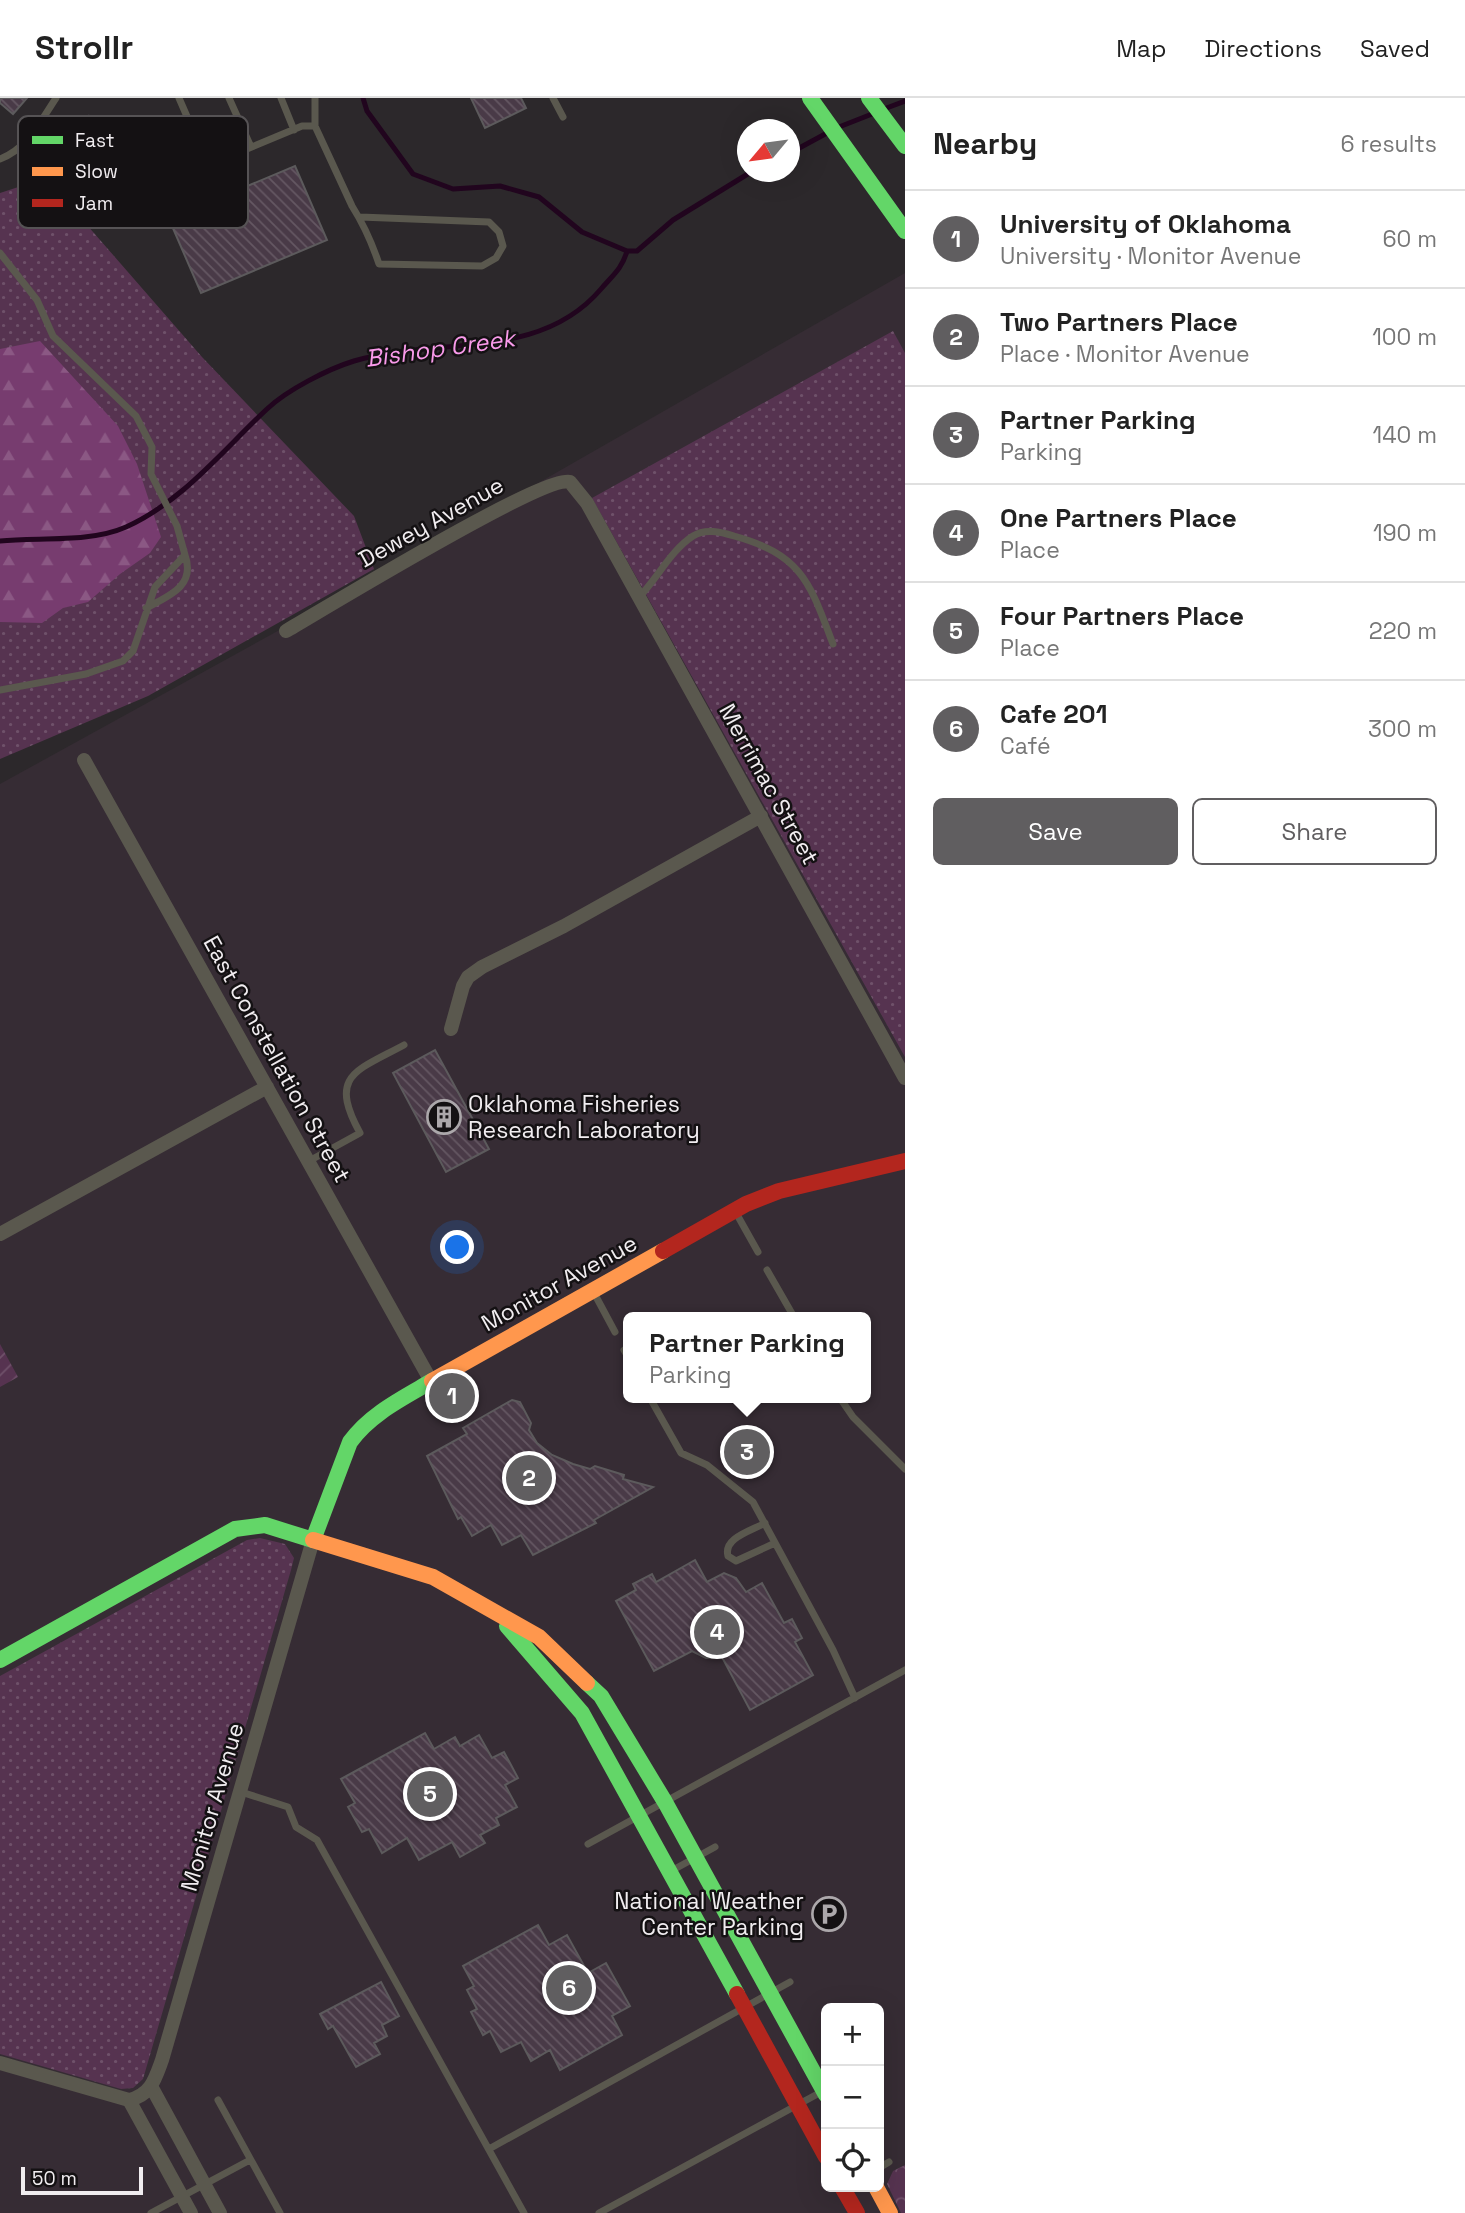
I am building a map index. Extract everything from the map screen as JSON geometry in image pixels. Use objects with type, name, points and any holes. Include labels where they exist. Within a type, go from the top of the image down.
[{"type":"main road","points":[[810,98],[905,231]]},
{"type":"main road","points":[[869,98],[905,146]]},
{"type":"main road","name":"Monitor Avenue","points":[[313,1540],[339,1468],[360,1428],[430,1381],[735,1210],[779,1191],[905,1161]]},
{"type":"main road","points":[[0,1660],[235,1529],[249,1525],[274,1525],[313,1540],[433,1577],[501,1618],[539,1637],[601,1696],[665,1802],[821,2086]]},
{"type":"main road","points":[[501,1618],[564,1689],[594,1733],[821,2148]]},
{"type":"main road","points":[[846,2192],[857,2213]]},
{"type":"main road","points":[[879,2192],[890,2213]]},
{"type":"street","name":"Dewey Avenue","points":[[286,631],[509,503],[556,482],[570,482],[591,513]]},
{"type":"street","name":"Merrimac Street","points":[[591,513],[905,1078]]},
{"type":"street","name":"East Constellation Street","points":[[84,760],[430,1381]]},
{"type":"street","points":[[451,1028],[463,986],[468,977],[482,967],[564,926],[761,816]]},
{"type":"street","points":[[0,1234],[267,1087]]},
{"type":"street","name":"Monitor Avenue","points":[[151,2086],[162,2060],[313,1540]]},
{"type":"street","points":[[0,2063],[129,2100],[146,2094],[151,2086],[220,2213]]},
{"type":"street","points":[[129,2100],[191,2213]]},
{"type":"lane","points":[[44,116],[56,98]]},
{"type":"lane","points":[[179,98],[187,116]]},
{"type":"lane","points":[[229,98],[237,116]]},
{"type":"lane","points":[[281,98],[294,130]]},
{"type":"lane","points":[[315,98],[315,126],[360,217],[379,264],[482,266],[496,258],[503,246],[499,232],[489,222],[360,217]]},
{"type":"lane","points":[[553,98],[563,117]]},
{"type":"lane","points":[[248,149],[294,130],[315,126]]},
{"type":"lane","points":[[248,141],[251,148]]},
{"type":"lane","points":[[0,159],[18,150]]},
{"type":"lane","points":[[0,253],[37,300],[53,337],[136,416],[152,447],[151,474],[177,526],[188,574],[184,584],[167,598],[146,608]]},
{"type":"lane","points":[[639,597],[693,536],[716,531],[779,554],[796,567],[813,594],[833,645]]},
{"type":"lane","points":[[0,690],[86,674],[123,661],[133,651],[146,608],[163,576],[185,555]]},
{"type":"lane","points":[[308,1162],[360,1133],[347,1110],[345,1090],[351,1076],[404,1045]]},
{"type":"lane","points":[[735,1210],[758,1252]]},
{"type":"lane","points":[[767,1270],[791,1312]]},
{"type":"lane","points":[[592,1290],[615,1332]]},
{"type":"lane","points":[[653,1403],[681,1453],[707,1465],[753,1502],[833,1650],[855,1698]]},
{"type":"lane","points":[[843,1403],[853,1417],[905,1469]]},
{"type":"lane","points":[[898,1462],[905,1455]]},
{"type":"lane","points":[[765,1523],[730,1542],[726,1549],[728,1556],[736,1561],[775,1543]]},
{"type":"lane","points":[[588,1844],[905,1670]]},
{"type":"lane","points":[[594,1733],[617,1720]]},
{"type":"lane","points":[[241,1792],[288,1807],[296,1827],[317,1840],[524,2213]]},
{"type":"lane","points":[[671,1871],[716,1847]]},
{"type":"lane","points":[[489,2149],[790,1982]]},
{"type":"lane","points":[[599,2213],[821,2095]]},
{"type":"lane","points":[[218,2100],[280,2213]]},
{"type":"lane","points":[[151,2213],[250,2160]]},
{"type":"lane","points":[[884,2165],[889,2162]]},
{"type":"shaded area","points":[[905,273],[905,2213],[0,2213],[0,784],[325,605]]},
{"type":"green space","points":[[18,187],[18,228],[90,228],[202,357],[354,516],[374,569],[148,696],[0,759],[0,193]]},
{"type":"green space","points":[[893,331],[905,353],[905,1057],[592,498]]},
{"type":"green space","points":[[40,341],[118,426],[137,464],[161,537],[150,553],[120,574],[88,602],[63,608],[42,623],[0,622],[0,349]]},
{"type":"green space","points":[[0,1344],[18,1377],[0,1387]]},
{"type":"green space","points":[[260,1538],[285,1544],[294,1558],[143,2079],[133,2088],[121,2089],[0,2054],[0,1676],[247,1540]]},
{"type":"green space","points":[[905,2165],[905,2213],[901,2213],[887,2184],[893,2171]]},
{"type":"building","points":[[0,98],[27,98],[13,114],[0,103]]},
{"type":"building","points":[[471,98],[521,98],[526,108],[485,128]]},
{"type":"building","points":[[295,166],[327,240],[201,293],[173,228],[248,228],[248,186]]},
{"type":"building","name":"Oklahoma Fisheries Research Laboratory","points":[[435,1050],[489,1149],[446,1172],[393,1073]]},
{"type":"building","points":[[512,1400],[520,1402],[531,1423],[529,1430],[537,1443],[552,1455],[590,1469],[595,1466],[624,1475],[623,1479],[653,1487],[594,1520],[596,1523],[533,1555],[521,1535],[502,1545],[491,1525],[472,1536],[461,1517],[458,1519],[427,1456],[467,1434],[463,1428]]},
{"type":"building","points":[[695,1560],[707,1582],[724,1573],[736,1578],[746,1592],[762,1583],[784,1623],[792,1619],[802,1638],[795,1642],[813,1675],[750,1710],[722,1657],[706,1658],[692,1651],[654,1671],[616,1601],[636,1590],[633,1584],[652,1574],[656,1582]]},
{"type":"building","points":[[425,1733],[434,1749],[455,1737],[460,1746],[479,1735],[492,1758],[504,1752],[518,1778],[505,1785],[517,1807],[496,1818],[499,1825],[480,1835],[485,1843],[460,1857],[452,1842],[419,1860],[407,1838],[382,1853],[369,1829],[362,1832],[348,1807],[355,1803],[341,1779]]},
{"type":"building","points":[[538,1925],[549,1945],[567,1935],[588,1973],[606,1963],[630,2006],[612,2016],[622,2035],[560,2070],[550,2050],[531,2061],[521,2042],[501,2052],[490,2031],[483,2035],[471,2012],[477,2009],[467,1990],[474,1986],[463,1966]]},
{"type":"building","points":[[381,1982],[399,2016],[382,2025],[387,2036],[374,2043],[380,2054],[356,2067],[333,2026],[328,2029],[320,2014]]},
{"type":"waterway","points":[[363,98],[367,111],[413,174],[453,189],[500,186],[539,197],[582,232],[627,251],[637,251],[673,220],[737,181]]},
{"type":"waterway","name":"Bishop Creek","points":[[884,109],[905,101]]},
{"type":"waterway","name":"Bishop Creek","points":[[839,127],[872,114]]},
{"type":"waterway","name":"Bishop Creek","points":[[800,148],[827,133]]},
{"type":"waterway","name":"Bishop Creek","points":[[0,541],[80,537],[126,527],[165,504],[184,489],[267,409],[308,381],[354,361],[419,349],[486,343],[548,328],[576,312],[601,289],[619,268],[627,251]]},
{"type":"traffic: fast","points":[[810,98],[905,231]]},
{"type":"traffic: fast","points":[[869,98],[905,146]]},
{"type":"traffic: fast","points":[[0,1660],[235,1529],[265,1525],[313,1540],[350,1442],[377,1415],[432,1381]]},
{"type":"traffic: fast","points":[[507,1626],[582,1713],[737,1994]]},
{"type":"traffic: fast","points":[[587,1683],[601,1696],[665,1802],[821,2086]]},
{"type":"traffic: slow","points":[[432,1381],[663,1251]]},
{"type":"traffic: slow","points":[[313,1540],[433,1577],[539,1637],[587,1683]]},
{"type":"traffic: slow","points":[[879,2192],[890,2213]]},
{"type":"traffic: jam","points":[[663,1251],[746,1204],[779,1191],[905,1161]]},
{"type":"traffic: jam","points":[[737,1994],[821,2148]]},
{"type":"traffic: jam","points":[[845,2192],[857,2213]]},
{"type":"place","name":"Oklahoma Fisheries Research Laboratory","points":[[444,1117]]},
{"type":"place","name":"University of Oklahoma","points":[[452,1396]]},
{"type":"place","name":"Partner Parking","points":[[747,1452]]},
{"type":"place","name":"Two Partners Place","points":[[529,1478]]},
{"type":"place","name":"One Partners Place","points":[[717,1632]]},
{"type":"place","name":"Four Partners Place","points":[[430,1794]]},
{"type":"place","name":"National Weather Center Parking","points":[[829,1914]]},
{"type":"place","name":"Cafe 201","points":[[569,1988]]}]
